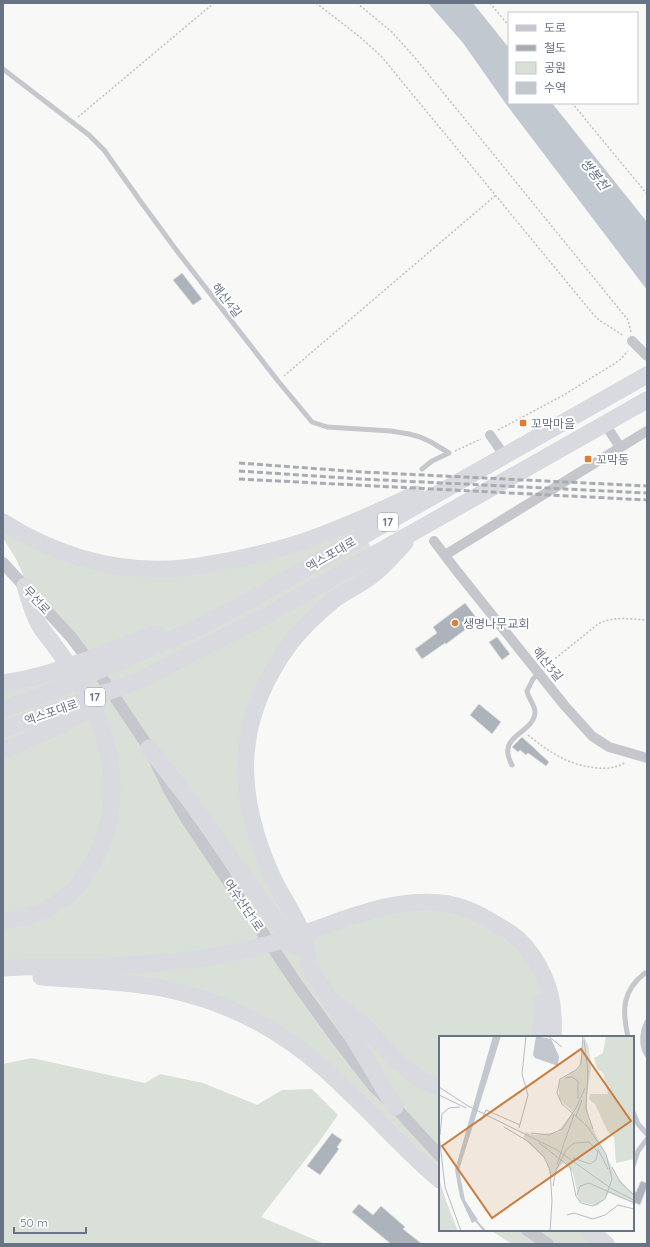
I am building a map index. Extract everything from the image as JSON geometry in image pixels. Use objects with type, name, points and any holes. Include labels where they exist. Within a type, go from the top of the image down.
[{"type":"highway","name":"엑스포대로","points":[[3,709],[43,695],[177,636],[252,599],[504,455],[647,376]]},
{"type":"highway","name":"엑스포대로","points":[[3,729],[138,681],[267,615],[647,400]]},
{"type":"highway","points":[[3,522],[47,546],[96,562],[152,569],[200,566],[264,553],[320,536],[351,524],[504,455]]},
{"type":"highway","points":[[310,969],[306,944],[302,932],[273,877],[250,815],[246,777],[246,760],[250,727],[262,690],[281,658],[304,628],[328,605],[375,573],[417,530]]},
{"type":"highway","points":[[3,926],[29,920],[71,893],[83,880],[98,855],[107,831],[112,810],[113,786],[109,758],[103,733],[82,686],[40,625],[25,586]]},
{"type":"highway","points":[[3,683],[45,675],[125,646],[208,610],[252,599]]},
{"type":"highway","points":[[3,751],[63,724],[138,681]]},
{"type":"highway","points":[[149,748],[192,804],[330,998],[395,1107]]},
{"type":"highway","points":[[3,968],[85,967],[158,963],[204,958],[234,952],[295,936],[396,904],[424,902],[437,903],[456,906],[475,912],[500,926],[524,944],[546,978],[553,1009],[553,1036]]},
{"type":"highway","points":[[3,920],[16,919],[42,912]]},
{"type":"highway","points":[[500,926],[529,967],[540,991],[542,998],[542,1016],[539,1036]]},
{"type":"highway","points":[[3,972],[160,988],[214,1002],[246,1015],[287,1039],[305,1052],[329,1073],[439,1179]]},
{"type":"highway","points":[[330,998],[362,1024],[396,1060],[414,1075],[439,1088]]},
{"type":"highway","points":[[589,1231],[606,1244]]},
{"type":"street","points":[[632,341],[647,356]]},
{"type":"street","points":[[605,424],[620,447]]},
{"type":"street","points":[[445,555],[647,431]]},
{"type":"street","points":[[490,435],[504,455]]},
{"type":"street","name":"해산3길","points":[[434,541],[565,706],[592,736],[609,747],[642,756]]},
{"type":"street","name":"무선로","points":[[3,563],[71,637]]},
{"type":"street","name":"여수산단1로","points":[[71,637],[104,681],[139,732],[187,820],[297,984],[358,1068],[374,1087],[395,1107],[439,1155]]},
{"type":"street","points":[[528,1231],[548,1244]]},
{"type":"lane","name":"해산4길","points":[[3,69],[97,142],[172,245],[278,381],[312,422],[317,425],[335,428],[391,430],[409,434],[431,442],[449,453]]},
{"type":"lane","points":[[422,469],[432,461],[449,453]]},
{"type":"lane","points":[[512,765],[508,756],[508,746],[533,717],[534,709],[527,691],[532,680],[539,673]]},
{"type":"lane","points":[[628,1036],[624,1021],[628,995],[634,982],[645,973]]},
{"type":"lane","points":[[634,1114],[638,1124],[647,1134]]},
{"type":"lane","points":[[634,1163],[638,1150],[647,1139]]},
{"type":"path","points":[[72,122],[214,3]]},
{"type":"path","points":[[316,3],[360,37],[381,56],[593,314],[599,320],[632,341]]},
{"type":"path","points":[[358,3],[392,32],[421,65],[628,320],[632,333],[632,341],[627,353],[614,364],[562,396],[490,435],[449,453]]},
{"type":"path","points":[[490,3],[508,25]]},
{"type":"path","points":[[573,104],[647,194]]},
{"type":"path","points":[[278,381],[496,195]]},
{"type":"path","points":[[539,673],[598,624],[605,620],[647,620]]},
{"type":"path","points":[[523,730],[549,751],[580,766],[613,768],[642,756]]},
{"type":"green space","points":[[3,522],[33,540],[166,569],[355,522],[383,566],[336,599],[263,690],[247,796],[302,932],[361,914],[456,906],[535,960],[553,1036],[439,1036],[439,1182],[267,1027],[140,985],[3,972],[3,683],[87,658],[25,586],[22,572],[3,538]]},
{"type":"green space","points":[[32,1058],[145,1083],[160,1074],[203,1083],[257,1105],[282,1090],[312,1089],[338,1115],[261,1217],[325,1244],[3,1244],[3,1064]]},
{"type":"green space","points":[[492,1231],[589,1231],[606,1244],[512,1244]]},
{"type":"water","name":"쌍봉천","points":[[428,3],[473,3],[508,47],[508,104],[553,104],[647,222],[647,290],[506,104],[463,43]]},
{"type":"water","points":[[647,1017],[647,1059],[640,1044],[640,1038],[642,1027]]},
{"type":"building","points":[[182,273],[202,299],[193,305],[173,280]]},
{"type":"building","name":"생명나무교회","points":[[465,603],[478,620],[446,644],[445,643],[422,659],[415,649],[437,633],[433,627]]},
{"type":"building","points":[[497,637],[510,654],[502,660],[489,642]]},
{"type":"building","points":[[479,704],[501,722],[492,734],[470,715]]},
{"type":"building","points":[[522,737],[549,762],[546,766],[528,753],[526,755],[520,750],[518,752],[512,747]]},
{"type":"building","points":[[332,1133],[342,1140],[337,1147],[339,1149],[320,1175],[307,1166]]},
{"type":"building","points":[[641,1181],[647,1183],[647,1187],[640,1205],[634,1202],[634,1191],[636,1192]]},
{"type":"building","points":[[359,1204],[373,1215],[381,1206],[405,1227],[403,1229],[422,1244],[391,1244],[352,1212]]},
{"type":"railway","points":[[239,463],[362,472],[647,486]]},
{"type":"railway","points":[[239,471],[361,479],[647,493]]},
{"type":"railway","points":[[239,479],[647,500]]},
{"type":"place","name":"꼬막마을","points":[[523,423]]},
{"type":"place","name":"꼬막동","points":[[588,459]]},
{"type":"place","name":"생명나무교회","points":[[455,623]]}]
